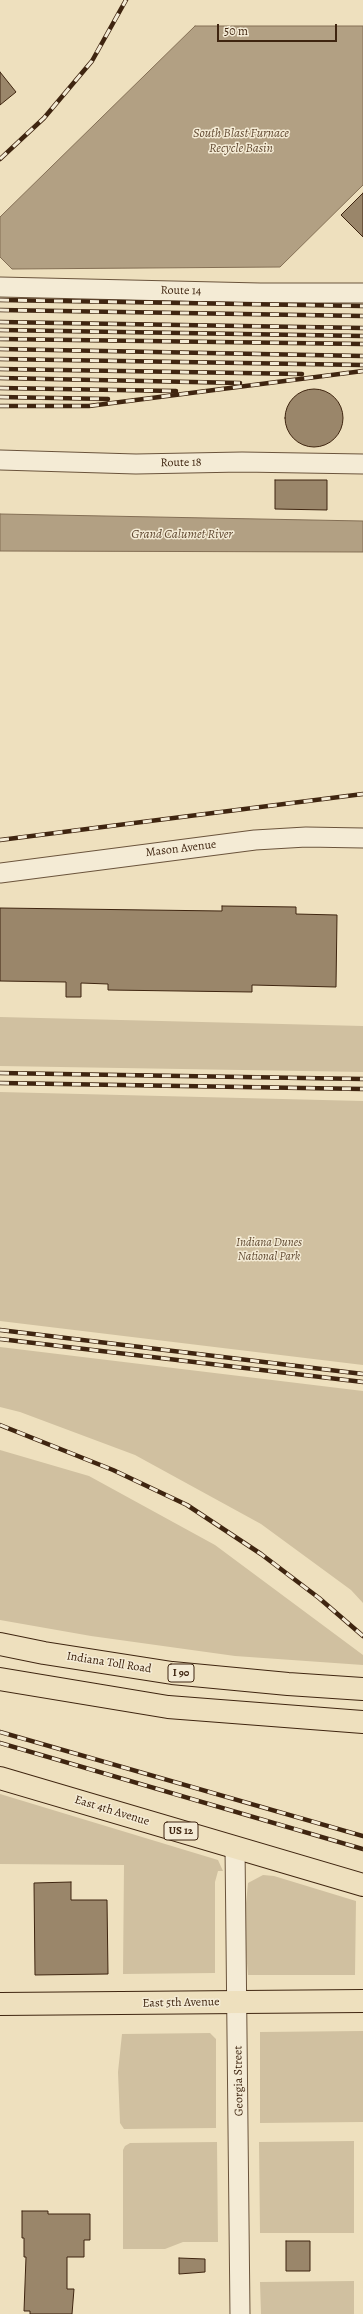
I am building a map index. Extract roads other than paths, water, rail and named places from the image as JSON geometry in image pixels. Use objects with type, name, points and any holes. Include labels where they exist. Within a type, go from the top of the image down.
[{"type":"main road","name":"Indiana Toll Road","points":[[0,1644],[44,1653],[172,1672],[363,1689]]},
{"type":"main road","points":[[0,1679],[168,1707],[363,1722]]},
{"type":"main road","name":"East 4th Avenue","points":[[0,1778],[363,1885]]},
{"type":"main road","name":"East 5th Avenue","points":[[0,2004],[363,2002]]},
{"type":"street","name":"Route 14","points":[[0,287],[260,293],[363,293]]},
{"type":"street","name":"Route 18","points":[[0,460],[136,464],[242,462],[363,464]]},
{"type":"street","name":"Mason Avenue","points":[[0,873],[255,840],[306,837],[363,838]]},
{"type":"street","name":"Georgia Street","points":[[235,1847],[240,2314]]},
{"type":"water","name":"South Blast Furnace Recycle Basin","points":[[195,26],[363,26],[363,185],[280,267],[12,269],[0,257],[0,217]]},
{"type":"water","name":"Grand Calumet River","points":[[0,514],[363,521],[363,552],[0,551]]},
{"type":"railway","points":[[0,159],[44,118],[92,61],[126,0]]},
{"type":"railway","points":[[0,300],[363,306]]},
{"type":"railway","points":[[0,310],[363,316]]},
{"type":"railway","points":[[0,322],[363,328]]},
{"type":"railway","points":[[0,330],[363,336]]},
{"type":"railway","points":[[0,339],[363,344]]},
{"type":"railway","points":[[0,349],[363,356]]},
{"type":"railway","points":[[0,359],[363,365]]},
{"type":"railway","points":[[0,369],[302,374]]},
{"type":"railway","points":[[0,406],[89,406],[363,371]]},
{"type":"railway","points":[[0,378],[240,383]]},
{"type":"railway","points":[[0,388],[176,391]]},
{"type":"railway","points":[[0,397],[108,399]]},
{"type":"railway","points":[[0,840],[363,794]]},
{"type":"railway","points":[[0,1073],[363,1079]]},
{"type":"railway","points":[[0,1083],[363,1089]]},
{"type":"railway","points":[[0,1330],[363,1374]]},
{"type":"railway","points":[[0,1339],[363,1382]]},
{"type":"railway","points":[[0,1425],[113,1470],[187,1505],[261,1554],[319,1598],[363,1636]]},
{"type":"railway","points":[[0,1732],[363,1836]]},
{"type":"railway","points":[[0,1743],[363,1849]]},
{"type":"park label","name":"Indiana Dunes National Park","points":[[269,1250]]}]
